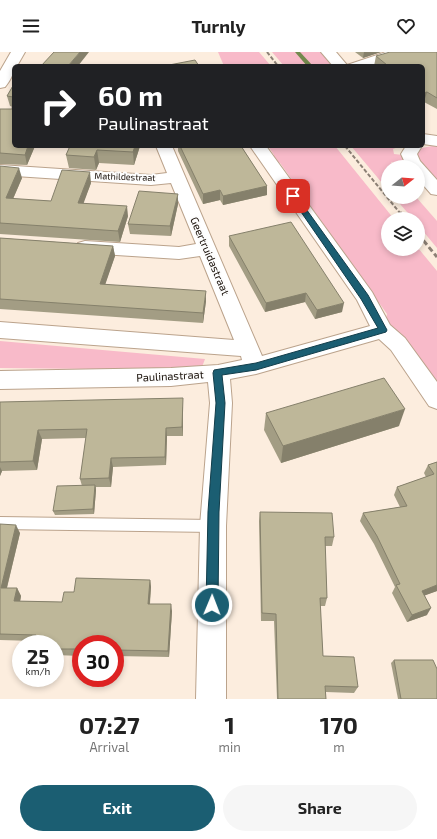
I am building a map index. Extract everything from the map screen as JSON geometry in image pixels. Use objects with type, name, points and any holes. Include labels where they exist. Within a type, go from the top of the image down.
[{"type":"street","points":[[0,84],[18,52]]},
{"type":"street","points":[[328,52],[339,64]]},
{"type":"street","points":[[360,64],[401,52]]},
{"type":"street","points":[[425,139],[437,141]]},
{"type":"street","name":"Geertruidastraat","points":[[165,148],[252,358]]},
{"type":"street","points":[[259,148],[365,297],[383,330],[398,344],[437,400]]},
{"type":"street","points":[[411,160],[409,154],[413,148]]},
{"type":"street","name":"Mathildestraat","points":[[0,170],[151,180],[177,178]]},
{"type":"street","points":[[425,177],[437,190]]},
{"type":"street","points":[[70,246],[179,253],[207,249]]},
{"type":"street","name":"Paulinastraat","points":[[0,330],[252,358]]},
{"type":"street","name":"Paulinastraat","points":[[0,380],[171,377],[218,373],[252,358],[383,330]]},
{"type":"street","points":[[211,699],[213,526],[221,403],[218,373]]},
{"type":"lane","points":[[0,523],[213,526]]},
{"type":"shaded area","points":[[218,52],[259,52],[269,64],[223,64]]},
{"type":"shaded area","points":[[272,52],[322,52],[333,64],[282,64]]},
{"type":"shaded area","points":[[437,145],[437,183],[425,170],[425,160],[417,160],[415,154],[422,148]]},
{"type":"shaded area","points":[[269,148],[337,148],[388,212],[381,212],[381,256],[425,256],[437,271],[437,386],[385,323],[387,314],[280,163],[272,160],[274,155]]},
{"type":"shaded area","points":[[353,148],[396,148],[393,149],[394,154],[403,155],[406,160],[381,160],[381,182]]},
{"type":"shaded area","points":[[400,204],[422,204],[437,221],[437,248],[425,233],[425,212],[407,212]]},
{"type":"shaded area","points":[[0,341],[205,359],[202,367],[187,370],[0,368]]},
{"type":"building","points":[[54,52],[80,52],[70,64],[43,64]]},
{"type":"building","points":[[390,52],[437,52],[437,98],[427,92],[425,92],[425,64],[386,64],[376,56]]},
{"type":"building","points":[[195,60],[198,64],[174,64]]},
{"type":"building","points":[[12,87],[12,97],[7,96]]},
{"type":"building","points":[[0,109],[12,109],[12,148],[27,148],[25,155],[0,153]]},
{"type":"building","points":[[69,148],[134,148],[133,152],[97,150],[94,157],[66,155]]},
{"type":"building","points":[[181,148],[242,148],[267,186],[223,196],[220,190],[203,194]]},
{"type":"building","points":[[0,166],[19,168],[6,198],[51,201],[62,170],[90,172],[78,203],[127,206],[118,231],[0,223]]},
{"type":"building","points":[[139,191],[178,194],[170,226],[128,224]]},
{"type":"building","points":[[291,222],[344,303],[317,310],[306,293],[266,303],[229,236]]},
{"type":"building","points":[[0,238],[113,246],[100,284],[206,291],[203,313],[0,299]]},
{"type":"building","points":[[384,378],[405,409],[283,446],[266,413]]},
{"type":"building","points":[[183,398],[182,427],[166,428],[165,457],[111,458],[109,478],[80,479],[87,429],[38,430],[33,461],[0,462],[0,402]]},
{"type":"building","points":[[437,462],[437,585],[422,591],[431,608],[412,615],[396,585],[400,584],[377,536],[363,513],[407,506],[397,487],[434,474],[428,465]]},
{"type":"building","points":[[95,485],[93,509],[53,511],[57,486]]},
{"type":"building","points":[[260,512],[332,513],[334,537],[325,537],[327,598],[320,598],[323,656],[354,657],[358,687],[325,686],[326,699],[278,699],[276,614],[262,613]]},
{"type":"building","points":[[0,524],[16,525],[1,588],[17,588],[14,601],[62,602],[64,592],[74,592],[76,578],[150,580],[148,604],[171,604],[168,651],[124,650],[124,635],[72,635],[72,649],[64,649],[64,635],[0,634]]},
{"type":"building","points":[[394,660],[433,660],[437,669],[437,699],[401,699]]},
{"type":"waterway","points":[[297,52],[308,64]]},
{"type":"railway","points":[[267,52],[276,64]]},
{"type":"railway","points":[[347,148],[399,212]]},
{"type":"railway","points":[[425,242],[437,257]]},
{"type":"route","points":[[212,605],[214,512],[221,403],[218,373],[256,366],[383,330],[365,297],[293,196]]}]
